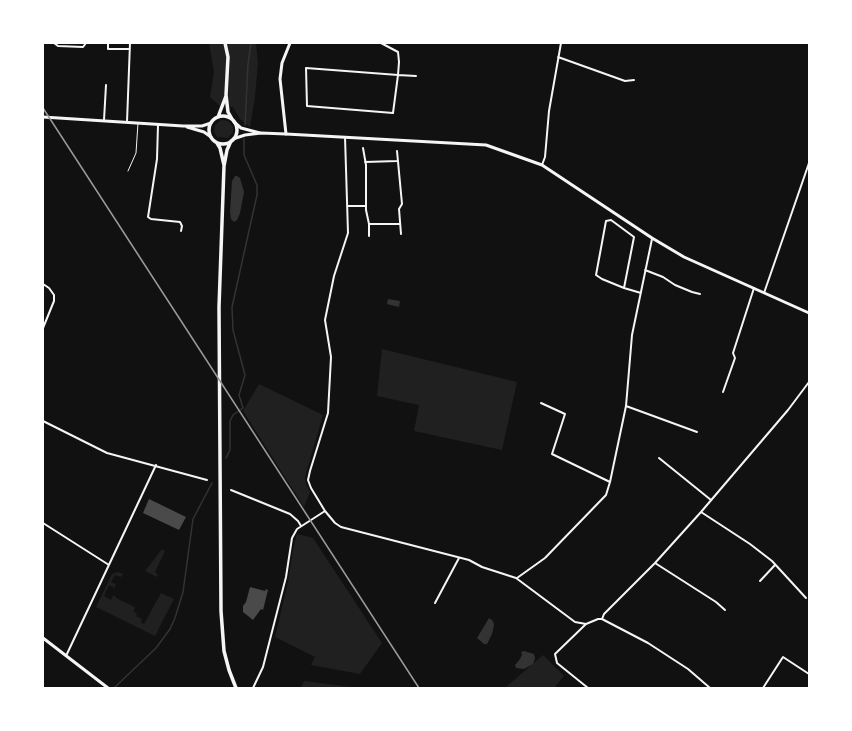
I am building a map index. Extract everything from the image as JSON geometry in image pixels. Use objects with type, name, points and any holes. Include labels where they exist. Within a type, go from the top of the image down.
[{"type":"main road","points":[[225,43],[228,57],[226,94],[228,112],[237,130],[227,150],[224,166],[219,307],[222,631],[226,661],[236,688]]},
{"type":"main road","points":[[286,134],[280,79],[282,63],[290,43]]},
{"type":"main road","points":[[43,117],[202,126],[211,123],[218,117],[226,94]]},
{"type":"main road","points":[[218,117],[227,117],[241,128],[261,133]]},
{"type":"main road","points":[[211,123],[209,131],[211,137]]},
{"type":"main road","points":[[183,126],[204,132],[211,137],[220,148],[224,166]]},
{"type":"main road","points":[[216,142],[225,144],[243,135],[261,133],[486,145],[542,165],[652,238],[684,256],[809,313]]},
{"type":"main road","points":[[43,638],[108,688]]},
{"type":"street","points":[[54,43],[58,46],[83,47],[86,43]]},
{"type":"street","points":[[108,43],[108,49],[130,49]]},
{"type":"street","points":[[127,122],[130,43]]},
{"type":"street","points":[[381,43],[398,52],[398,75],[393,112],[307,106],[306,68],[398,75],[416,76]]},
{"type":"street","points":[[542,165],[545,157],[549,111],[561,43]]},
{"type":"street","points":[[558,57],[625,81],[634,80]]},
{"type":"street","points":[[104,120],[106,85]]},
{"type":"street","points":[[158,124],[157,159],[148,217],[151,219],[180,222],[182,226],[181,231]]},
{"type":"street","points":[[345,137],[348,233],[334,276],[325,320],[331,357],[328,413],[310,470],[308,480],[310,488],[335,523],[347,530],[469,560],[482,567],[516,578],[575,622],[586,624]]},
{"type":"street","points":[[363,148],[369,236]]},
{"type":"street","points":[[397,151],[402,204],[399,209],[401,234]]},
{"type":"street","points":[[365,162],[397,161]]},
{"type":"street","points":[[764,293],[809,163]]},
{"type":"street","points":[[347,206],[366,206]]},
{"type":"street","points":[[624,288],[634,237],[611,220],[606,221],[596,276],[624,288],[641,293]]},
{"type":"street","points":[[369,224],[400,224]]},
{"type":"street","points":[[516,578],[545,558],[601,501],[606,494],[610,482],[626,406],[632,335],[652,238]]},
{"type":"street","points":[[646,270],[663,277],[675,285],[700,294]]},
{"type":"street","points":[[43,284],[49,288],[54,295],[54,301],[43,328]]},
{"type":"street","points":[[723,392],[735,358],[733,353],[754,288]]},
{"type":"street","points":[[602,619],[604,614],[655,563],[701,512],[788,410],[809,382]]},
{"type":"street","points":[[541,403],[565,414],[552,454],[610,482]]},
{"type":"street","points":[[626,406],[697,432]]},
{"type":"street","points":[[43,422],[107,453],[207,480]]},
{"type":"street","points":[[659,458],[711,500]]},
{"type":"street","points":[[66,656],[156,465]]},
{"type":"street","points":[[231,490],[290,514],[301,526]]},
{"type":"street","points":[[253,688],[263,667],[286,577],[292,538],[297,529],[325,511]]},
{"type":"street","points":[[701,512],[750,544],[775,565],[806,598]]},
{"type":"street","points":[[43,523],[109,566]]},
{"type":"street","points":[[435,603],[459,558]]},
{"type":"street","points":[[655,563],[726,610]]},
{"type":"street","points":[[760,581],[775,565]]},
{"type":"street","points":[[588,688],[558,663],[555,654],[586,624],[602,619],[648,643],[688,669],[710,688]]},
{"type":"street","points":[[763,688],[783,657],[809,674]]},
{"type":"lane","points":[[128,171],[136,153],[138,122]]},
{"type":"shaded area","points":[[209,43],[256,43],[258,63],[255,97],[250,127],[240,119],[233,107],[219,105],[210,97],[214,72]]},
{"type":"shaded area","points":[[221,120],[228,121],[233,127],[233,132],[228,138],[218,138],[214,132],[215,125]]},
{"type":"shaded area","points":[[235,176],[240,178],[244,192],[240,213],[237,220],[234,222],[231,219],[230,212],[232,181]]},
{"type":"shaded area","points":[[388,299],[400,301],[399,307],[387,304]]},
{"type":"shaded area","points":[[382,349],[517,382],[502,450],[414,431],[419,405],[377,396]]},
{"type":"shaded area","points":[[259,384],[323,415],[305,477],[306,484],[310,492],[304,507],[243,411]]},
{"type":"shaded area","points":[[297,534],[313,538],[382,643],[360,674],[311,665],[315,657],[275,637],[288,582]]},
{"type":"shaded area","points":[[162,549],[165,551],[155,572],[158,575],[157,577],[145,571]]},
{"type":"shaded area","points":[[118,572],[123,574],[121,577],[115,575],[111,582],[116,584],[114,588],[109,585],[104,596],[111,600],[113,595],[135,607],[134,612],[137,613],[136,616],[142,619],[141,622],[144,624],[161,593],[174,599],[155,636],[96,607],[112,574]]},
{"type":"shaded area","points":[[489,618],[493,621],[494,625],[492,634],[487,644],[484,644],[477,638]]},
{"type":"shaded area","points":[[524,651],[534,654],[535,658],[533,664],[524,669],[516,668],[515,665],[522,655],[521,652]]},
{"type":"shaded area","points":[[543,655],[564,676],[554,688],[505,688]]},
{"type":"shaded area","points":[[304,681],[358,688],[301,688]]},
{"type":"building","points":[[149,499],[186,517],[179,530],[143,513]]},
{"type":"building","points":[[250,587],[265,591],[266,589],[268,590],[263,610],[261,609],[253,620],[243,612],[243,606],[246,602]]},
{"type":"waterway","points":[[245,125],[248,64],[251,43]]},
{"type":"waterway","points":[[226,458],[230,450],[230,421],[233,415],[243,408],[239,395],[245,375],[233,330],[232,307],[257,195],[257,185],[244,155],[244,139]]},
{"type":"waterway","points":[[115,687],[156,648],[170,629],[183,592],[193,519],[212,483]]},
{"type":"railway","points":[[43,108],[419,688]]}]
